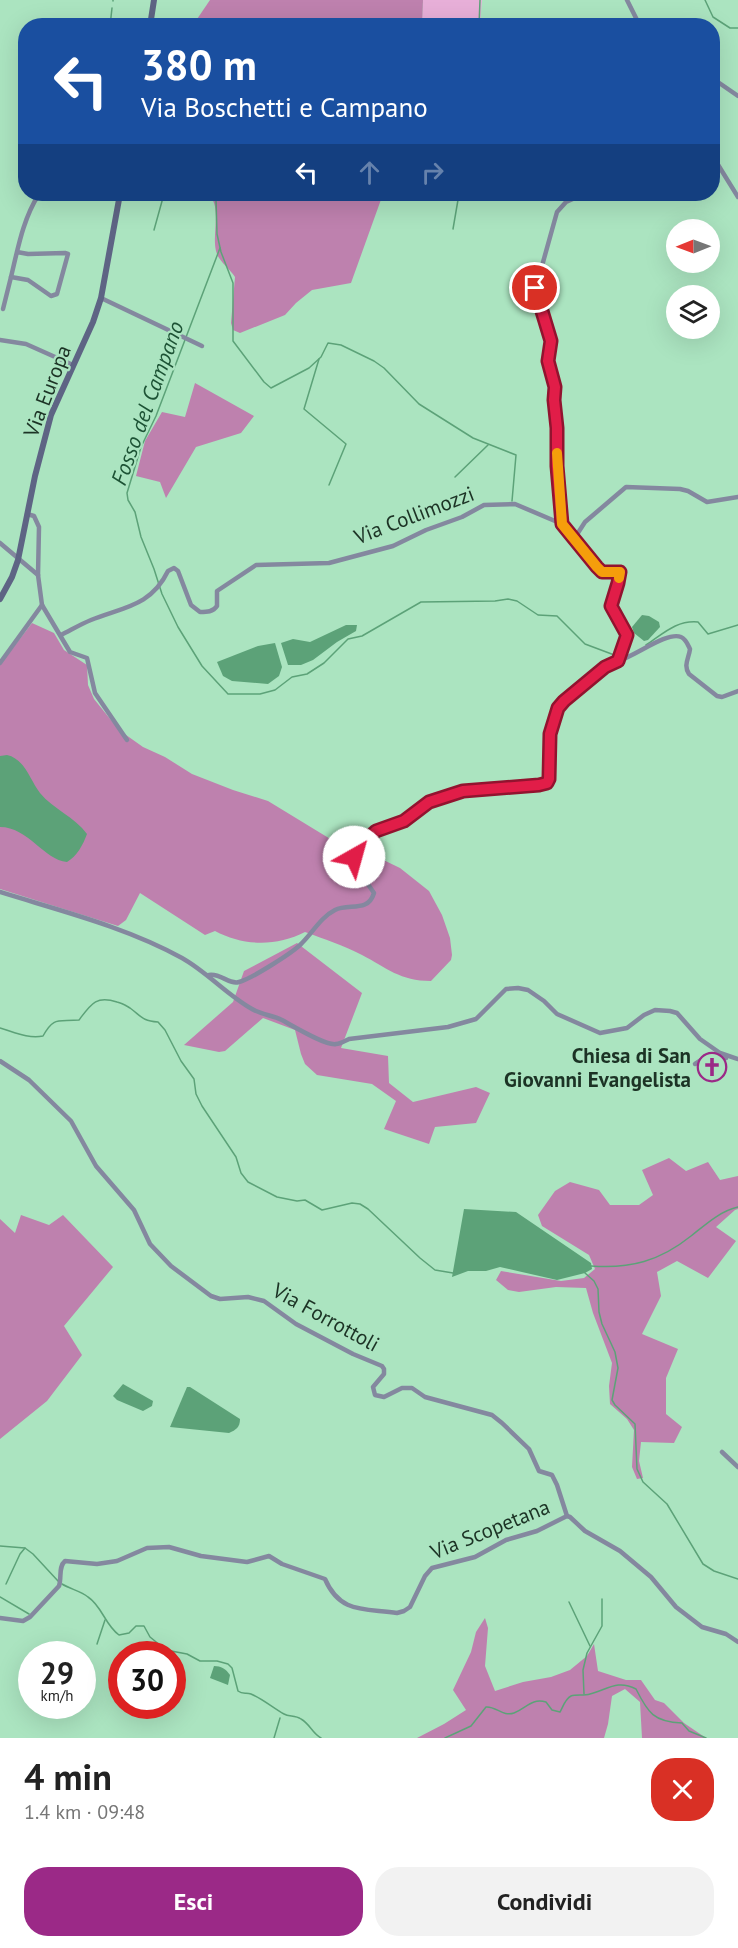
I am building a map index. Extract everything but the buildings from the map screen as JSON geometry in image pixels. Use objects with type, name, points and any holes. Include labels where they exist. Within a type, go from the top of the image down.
[{"type":"main road","points":[[151,18],[154,0]]},
{"type":"main road","name":"Via Europa","points":[[0,599],[18,560],[51,415],[93,322],[101,298],[119,201]]},
{"type":"street","points":[[627,0],[637,18]]},
{"type":"street","points":[[720,84],[738,96]]},
{"type":"street","points":[[720,168],[738,197]]},
{"type":"street","points":[[3,309],[29,209],[34,201]]},
{"type":"street","points":[[568,201],[557,212],[535,288],[551,341],[548,361],[555,387],[557,466],[562,524],[602,572],[620,572],[611,606],[627,635],[618,661]]},
{"type":"street","points":[[11,277],[28,280],[51,296],[55,295],[59,291],[68,256],[65,253],[17,252]]},
{"type":"street","points":[[101,298],[202,346]]},
{"type":"street","points":[[0,340],[26,344],[73,365]]},
{"type":"street","points":[[574,539],[585,522],[626,487],[680,489],[707,502],[738,497]]},
{"type":"street","name":"Via Collimozzi","points":[[61,635],[91,620],[139,604],[159,585],[168,571],[174,568],[178,571],[191,605],[200,612],[206,612],[217,606],[217,591],[251,567],[268,564],[324,564],[382,549],[462,517],[484,505],[515,504],[562,524]]},
{"type":"street","points":[[27,514],[34,516],[39,527],[38,575],[42,605],[70,652],[87,658],[95,693],[127,740]]},
{"type":"street","points":[[0,543],[38,575]]},
{"type":"street","points":[[0,663],[42,605]]},
{"type":"street","points":[[209,975],[215,974],[233,982],[241,982],[290,953],[303,942],[313,928],[334,910],[362,907],[367,904],[374,893],[354,864],[354,857],[355,850],[376,831],[404,821],[429,802],[451,794],[547,783],[550,734],[558,708],[605,667],[634,655],[665,638],[680,637],[690,649],[686,663],[686,670],[689,674],[717,696],[722,697],[738,691]]},
{"type":"street","points":[[0,892],[125,932],[182,958],[209,975],[252,1009],[278,1018],[326,1043],[336,1044],[349,1040],[448,1027],[466,1022],[476,1019],[506,989],[518,988],[528,990],[557,1014],[600,1033],[627,1028],[655,1010],[677,1013],[700,1039],[720,1053],[738,1059]]},
{"type":"street","points":[[695,1064],[708,1055],[738,1059]]},
{"type":"street","name":"Via Forrottoli","points":[[0,1061],[29,1080],[71,1121],[96,1166],[134,1210],[150,1244],[171,1266],[211,1296],[220,1299],[248,1297],[264,1301],[296,1324],[353,1354],[382,1366],[384,1374],[373,1387],[375,1395],[384,1397],[402,1388],[412,1388],[432,1400],[492,1415],[529,1449],[539,1471],[552,1475],[567,1516]]},
{"type":"street","points":[[722,1452],[738,1467]]},
{"type":"street","name":"Via Scopetana","points":[[0,1618],[23,1621],[30,1617],[61,1582],[61,1567],[65,1561],[97,1564],[117,1561],[147,1548],[169,1547],[201,1556],[246,1562],[269,1556],[289,1567],[325,1580],[336,1599],[352,1608],[397,1613],[410,1607],[425,1576],[432,1568],[475,1557],[506,1540],[537,1531],[570,1516],[585,1531],[620,1551],[651,1577],[676,1607],[702,1627],[726,1634],[738,1642]]},
{"type":"shaded area","points":[[210,0],[423,0],[422,18],[198,18]]},
{"type":"shaded area","points":[[423,0],[482,0],[481,18],[422,18]]},
{"type":"shaded area","points":[[213,201],[380,201],[351,283],[312,290],[285,315],[240,333],[233,330],[231,323],[235,277],[220,260],[215,247],[215,205]]},
{"type":"shaded area","points":[[195,383],[254,416],[241,433],[196,447],[166,498],[160,482],[136,476],[145,441],[162,412],[185,417]]},
{"type":"shaded area","points":[[642,615],[659,622],[660,627],[648,640],[644,641],[634,633],[632,627]]},
{"type":"shaded area","points":[[32,623],[54,633],[64,650],[87,665],[88,685],[94,699],[119,730],[143,747],[165,757],[192,774],[268,801],[350,851],[373,855],[400,868],[429,891],[442,915],[450,938],[451,960],[431,981],[411,979],[394,973],[348,948],[305,932],[283,940],[260,943],[237,940],[215,931],[205,935],[140,893],[126,920],[118,926],[0,889],[0,665]]},
{"type":"shaded area","points":[[346,625],[357,625],[356,631],[313,660],[301,665],[288,665],[281,643],[293,639],[310,642]]},
{"type":"shaded area","points":[[275,643],[282,667],[279,676],[268,684],[232,681],[223,676],[217,662],[258,646]]},
{"type":"shaded area","points":[[7,755],[23,765],[45,799],[87,834],[74,857],[67,862],[51,856],[19,832],[0,827],[0,756]]},
{"type":"shaded area","points":[[297,943],[362,993],[341,1048],[388,1056],[389,1083],[413,1102],[476,1087],[490,1093],[476,1123],[435,1127],[429,1144],[384,1129],[396,1101],[372,1084],[317,1075],[305,1064],[295,1030],[263,1018],[225,1051],[219,1052],[184,1045],[233,1002],[244,971]]},
{"type":"shaded area","points":[[669,1158],[686,1171],[708,1162],[720,1180],[738,1176],[738,1209],[716,1227],[736,1241],[708,1278],[677,1261],[657,1272],[661,1296],[642,1334],[678,1349],[666,1378],[666,1414],[682,1427],[674,1443],[641,1442],[639,1461],[643,1478],[637,1479],[632,1467],[634,1430],[627,1419],[610,1404],[609,1386],[612,1363],[586,1288],[556,1287],[519,1292],[508,1290],[496,1280],[501,1271],[561,1281],[584,1278],[595,1269],[589,1255],[542,1226],[538,1215],[555,1191],[570,1182],[599,1190],[610,1205],[639,1205],[653,1195],[642,1170]]},
{"type":"shaded area","points":[[464,1209],[516,1212],[591,1263],[592,1269],[557,1280],[500,1267],[486,1271],[468,1271],[452,1277]]},
{"type":"shaded area","points":[[21,1215],[49,1225],[63,1215],[113,1267],[64,1326],[82,1355],[47,1401],[0,1439],[0,1219],[15,1233]]},
{"type":"shaded area","points":[[123,1384],[153,1401],[152,1406],[143,1411],[117,1400],[113,1396]]},
{"type":"shaded area","points":[[187,1387],[240,1419],[237,1428],[229,1433],[170,1427]]},
{"type":"shaded area","points":[[485,1618],[488,1628],[485,1666],[495,1691],[570,1670],[587,1656],[594,1644],[598,1671],[626,1680],[641,1680],[655,1700],[664,1703],[684,1723],[706,1738],[642,1738],[640,1702],[625,1689],[612,1696],[604,1738],[417,1738],[466,1710],[453,1690],[471,1652],[476,1632]]},
{"type":"shaded area","points":[[214,1666],[221,1667],[230,1675],[228,1685],[210,1678]]},
{"type":"waterway","points":[[479,18],[480,0]]},
{"type":"waterway","points":[[705,0],[715,18]]},
{"type":"waterway","points":[[111,18],[112,8]]},
{"type":"waterway","points":[[720,22],[730,28],[738,28]]},
{"type":"waterway","points":[[154,230],[162,201]]},
{"type":"waterway","points":[[216,201],[217,234],[233,283],[233,341],[264,382],[271,388],[309,368],[321,357],[328,343],[341,345],[384,368],[419,404],[473,438],[516,455],[512,501]]},
{"type":"waterway","points":[[453,229],[458,201]]},
{"type":"waterway","name":"Fosso del Campano","points":[[220,248],[156,416],[141,447],[127,493],[162,594],[178,627],[202,666],[228,694],[260,694],[275,690],[292,677],[307,674],[324,663],[348,639],[362,636],[421,602],[508,599],[517,601],[538,615],[557,616],[585,644],[617,656]]},
{"type":"waterway","points":[[319,359],[304,409],[346,444],[329,485]]},
{"type":"waterway","points":[[455,477],[488,445]]},
{"type":"waterway","name":"Fosso del Campano","points":[[646,645],[676,625],[683,623],[698,622],[708,634],[738,625]]},
{"type":"waterway","points":[[0,1028],[26,1036],[43,1036],[50,1025],[57,1021],[79,1020],[91,1005],[99,1000],[110,1000],[122,1004],[139,1016],[158,1022],[194,1079],[196,1094],[202,1106],[236,1157],[241,1173],[248,1182],[277,1197],[297,1201],[305,1200],[322,1210],[352,1203],[360,1204],[435,1270],[453,1273]]},
{"type":"waterway","points":[[591,1266],[619,1266],[644,1262],[668,1252],[719,1215],[738,1207]]},
{"type":"waterway","points":[[585,1273],[594,1281],[598,1289],[602,1324],[615,1352],[618,1368],[612,1400],[635,1424],[637,1469],[643,1482],[667,1504],[703,1564],[714,1571],[738,1579]]},
{"type":"waterway","points":[[0,1546],[25,1548],[58,1581]]},
{"type":"waterway","points":[[6,1584],[25,1548]]},
{"type":"waterway","points":[[62,1584],[93,1601],[119,1635],[129,1633],[136,1626],[144,1626],[150,1637],[166,1650],[187,1654],[200,1661],[217,1661],[228,1664],[232,1668],[238,1691],[251,1694],[284,1714],[301,1719],[321,1738]]},
{"type":"waterway","points":[[0,1597],[29,1614]]},
{"type":"waterway","points":[[584,1694],[583,1670],[587,1653],[602,1626],[602,1599]]},
{"type":"waterway","points":[[569,1602],[590,1646]]},
{"type":"waterway","points":[[97,1644],[105,1620]]},
{"type":"waterway","points":[[445,1738],[471,1726],[486,1707],[510,1714],[533,1702],[541,1701],[546,1702],[552,1710],[560,1712],[571,1696],[588,1695],[618,1685],[636,1689],[653,1715],[665,1721],[682,1723],[689,1731],[706,1738]]},
{"type":"waterway","points":[[274,1738],[280,1718]]},
{"type":"slow traffic","points":[[557,453],[562,524],[602,572],[609,570],[620,572],[619,578]]},
{"type":"place","name":"Chiesa di San Giovanni Evangelista","points":[[712,1067]]},
{"type":"route","points":[[354,857],[355,850],[376,831],[404,821],[429,802],[463,791],[547,783],[550,734],[558,708],[605,667],[618,661],[627,640],[627,635],[611,606],[620,572],[609,570],[602,572],[562,524],[557,466],[555,387],[548,361],[552,344],[534,291],[535,288]]}]
